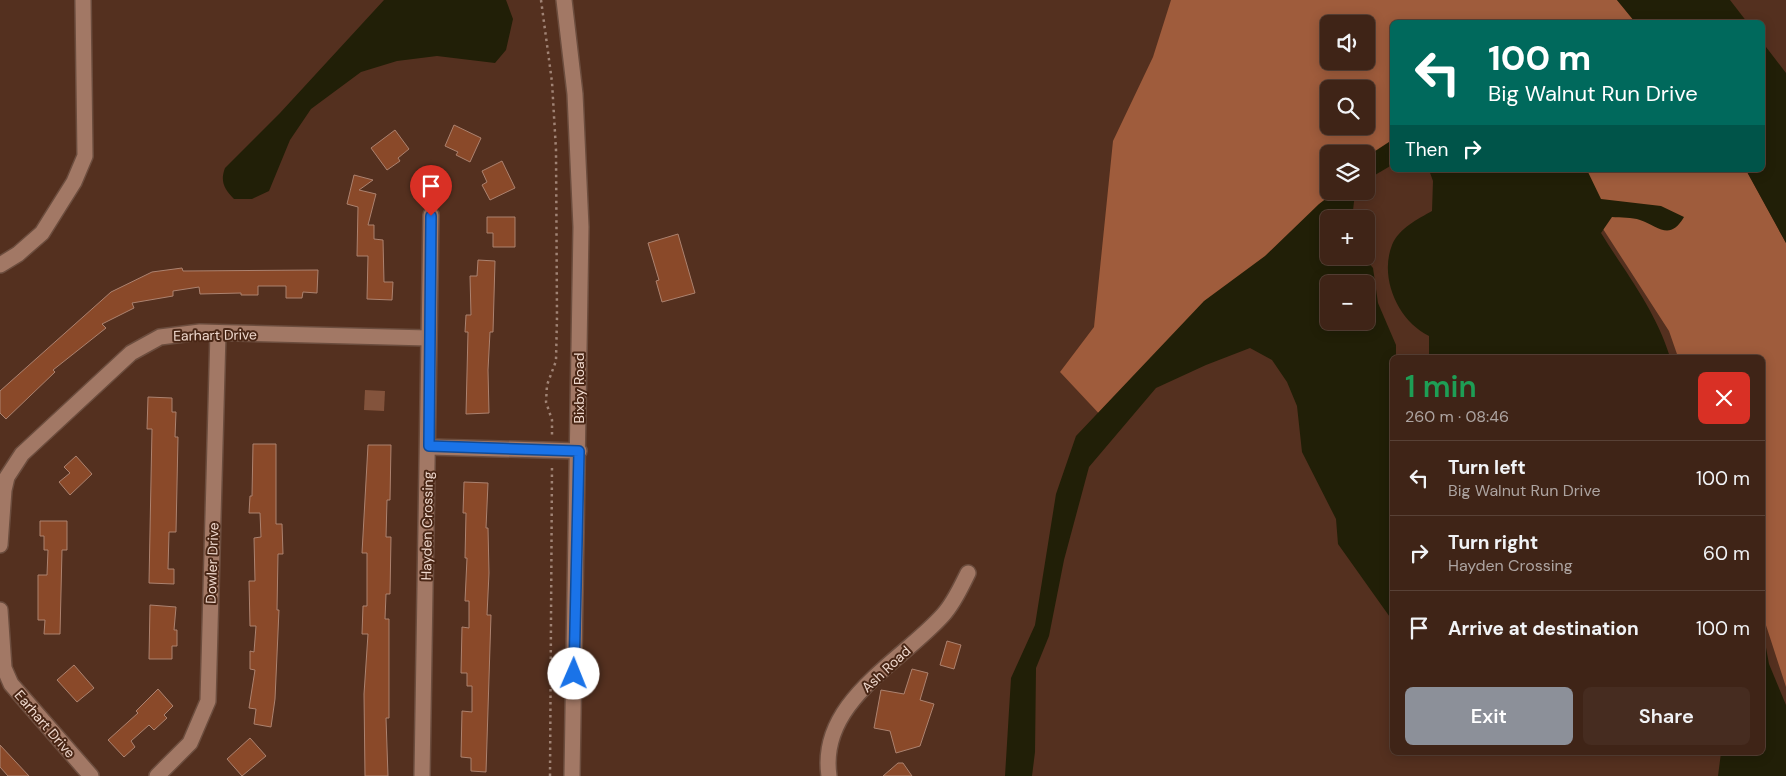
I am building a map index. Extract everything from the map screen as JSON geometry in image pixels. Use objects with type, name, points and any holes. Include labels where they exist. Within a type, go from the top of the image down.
[{"type":"street","points":[[0,265],[18,254],[42,233],[69,191],[85,156],[83,0]]},
{"type":"street","name":"Bixby Road","points":[[564,0],[575,94],[580,186],[579,451],[572,776]]},
{"type":"street","name":"Hayden Crossing","points":[[422,776],[429,446],[428,338],[431,216]]},
{"type":"street","name":"Earhart Drive","points":[[0,545],[4,490],[7,477],[28,448],[131,353],[160,337],[200,332],[428,338]]},
{"type":"street","name":"Dowler Drive","points":[[157,776],[190,743],[208,701],[218,333]]},
{"type":"street","points":[[429,446],[579,451]]},
{"type":"street","name":"Ash Road","points":[[829,776],[829,752],[836,723],[862,691],[944,615],[968,573]]},
{"type":"street","name":"Earhart Drive","points":[[0,610],[4,668],[11,684],[91,776]]},
{"type":"path","points":[[541,0],[552,82],[556,150],[558,318],[556,362],[547,385],[546,402],[552,420],[550,776]]},
{"type":"shaded area","points":[[384,0],[506,0],[513,19],[506,50],[495,63],[437,56],[397,61],[361,72],[311,109],[290,140],[269,191],[252,199],[234,199],[224,185],[225,168],[280,113]]},
{"type":"shaded area","points":[[1171,0],[1617,0],[1633,20],[1390,20],[1390,157],[1375,170],[1375,145],[1320,145],[1320,200],[1341,200],[1331,210],[1320,210],[1320,220],[1105,420],[1060,372],[1094,327],[1113,141],[1153,57]]},
{"type":"shaded area","points":[[1617,0],[1730,0],[1745,20],[1633,20]]},
{"type":"shaded area","points":[[1765,46],[1786,73],[1786,243],[1747,172],[1765,172]]},
{"type":"shaded area","points":[[1390,141],[1390,166],[1375,175],[1375,151]]},
{"type":"shaded area","points":[[1430,172],[1588,172],[1601,199],[1661,206],[1684,217],[1674,229],[1664,230],[1637,219],[1612,217],[1601,233],[1657,323],[1669,355],[1429,355],[1429,336],[1408,320],[1400,309],[1394,297],[1388,271],[1389,258],[1395,239],[1409,225],[1432,211],[1433,181]]},
{"type":"shaded area","points":[[1566,172],[1747,172],[1786,243],[1786,687],[1765,622],[1765,355],[1677,355],[1669,331]]},
{"type":"shaded area","points":[[1324,200],[1354,200],[1353,210],[1320,210],[1320,265],[1370,265],[1374,275],[1320,275],[1320,330],[1375,330],[1375,282],[1378,303],[1396,345],[1396,355],[1390,355],[1390,617],[1338,544],[1336,519],[1302,452],[1297,406],[1287,382],[1272,360],[1250,348],[1206,365],[1156,388],[1089,467],[1064,560],[1049,636],[1036,668],[1035,752],[1032,776],[1005,776],[1011,678],[1035,625],[1056,494],[1076,436],[1204,301],[1265,256]]},
{"type":"shaded area","points":[[365,390],[385,391],[384,411],[364,410]]},
{"type":"shaded area","points":[[1765,642],[1769,664],[1786,705],[1786,776],[1718,776],[1721,755],[1765,755]]},
{"type":"building","points":[[454,125],[481,138],[470,162],[456,155],[458,152],[445,146]]},
{"type":"building","points":[[395,130],[409,149],[398,158],[400,161],[387,170],[371,148]]},
{"type":"building","points":[[502,161],[515,188],[490,200],[482,185],[487,182],[482,171]]},
{"type":"building","points":[[354,175],[373,180],[359,190],[376,194],[368,225],[374,225],[374,239],[383,240],[384,282],[393,282],[392,300],[367,299],[368,256],[357,256],[358,207],[347,204]]},
{"type":"building","points":[[487,217],[515,217],[515,247],[493,247],[493,233],[487,233]]},
{"type":"building","points":[[678,234],[695,293],[662,302],[656,281],[659,280],[648,243]]},
{"type":"building","points":[[478,260],[495,261],[493,332],[490,332],[488,370],[489,413],[466,414],[468,332],[465,332],[466,315],[471,315],[470,276],[477,276]]},
{"type":"building","points":[[182,268],[183,271],[318,270],[317,293],[303,292],[302,298],[286,298],[286,286],[258,286],[258,295],[241,295],[241,293],[200,294],[199,287],[173,291],[173,296],[132,303],[134,308],[102,324],[106,328],[53,370],[55,372],[6,419],[0,413],[0,391],[111,292],[152,272]]},
{"type":"building","points":[[148,397],[172,398],[172,412],[176,412],[175,437],[178,437],[176,532],[169,532],[168,569],[174,569],[174,584],[149,583],[152,429],[147,429]]},
{"type":"building","points":[[253,444],[276,444],[276,524],[282,524],[283,554],[278,554],[277,610],[279,610],[275,699],[271,727],[254,724],[256,709],[249,708],[255,670],[250,669],[250,651],[254,652],[256,626],[250,626],[249,581],[255,581],[254,538],[261,537],[260,513],[249,513],[250,496],[252,496]]},
{"type":"building","points":[[368,445],[391,445],[390,500],[387,500],[386,537],[391,537],[390,594],[386,594],[385,619],[389,619],[389,718],[386,718],[388,776],[365,776],[364,694],[368,634],[362,634],[363,606],[367,606],[367,553],[362,553]]},
{"type":"building","points":[[76,456],[92,474],[70,495],[59,482],[70,473],[64,467]]},
{"type":"building","points":[[464,482],[488,483],[486,528],[488,528],[489,573],[487,615],[491,615],[486,772],[471,771],[471,758],[461,757],[462,711],[472,712],[472,686],[467,686],[467,673],[461,673],[462,627],[469,628],[469,601],[465,601],[467,558],[465,558],[466,513],[463,513]]},
{"type":"building","points":[[40,521],[67,521],[67,550],[62,550],[60,634],[44,634],[45,620],[38,620],[38,575],[47,575],[48,550],[44,550],[44,536],[40,536]]},
{"type":"building","points":[[150,605],[176,607],[174,630],[177,630],[177,646],[172,646],[172,659],[149,659]]},
{"type":"building","points":[[947,641],[961,645],[954,669],[940,665]]},
{"type":"building","points":[[74,665],[94,688],[77,702],[57,680]]},
{"type":"building","points":[[912,669],[928,673],[920,700],[934,704],[920,746],[896,753],[890,731],[874,728],[881,690],[904,694]]},
{"type":"building","points":[[158,689],[173,706],[164,715],[167,718],[154,730],[149,725],[131,741],[135,747],[124,757],[108,740],[138,713],[136,711]]},
{"type":"building","points":[[250,738],[266,756],[242,776],[227,759]]},
{"type":"building","points":[[0,745],[29,776],[8,776],[0,767]]},
{"type":"building","points":[[898,763],[903,763],[912,776],[883,776]]},
{"type":"route","points":[[431,216],[428,372],[429,446],[438,448],[579,451],[574,674]]}]
